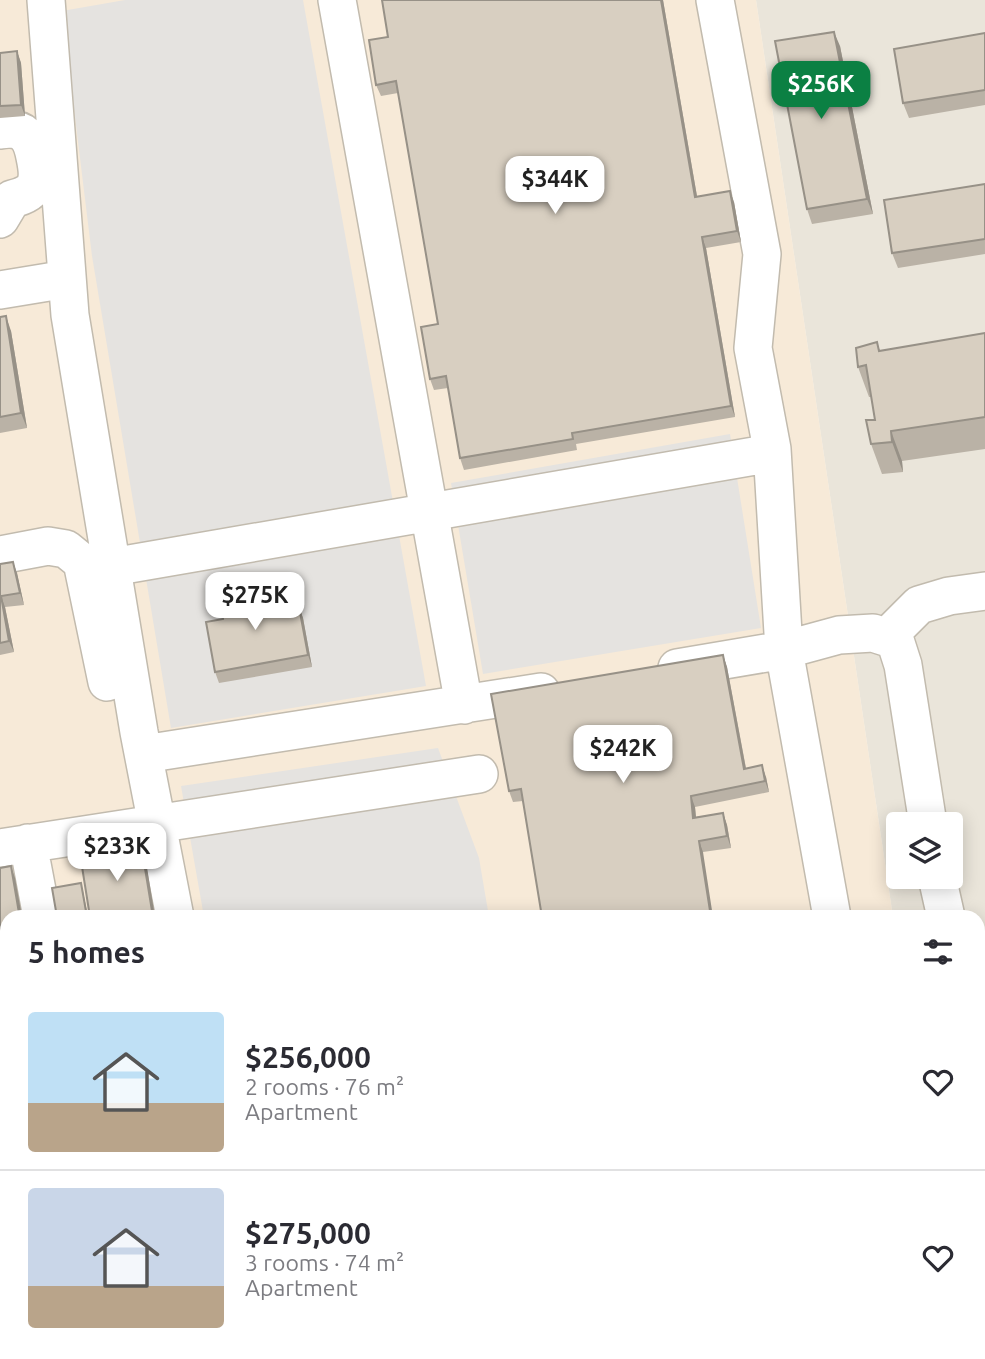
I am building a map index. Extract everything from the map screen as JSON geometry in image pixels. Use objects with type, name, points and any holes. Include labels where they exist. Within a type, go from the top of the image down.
[{"type":"lane","points":[[46,0],[70,315],[173,910]]},
{"type":"lane","points":[[337,0],[464,705]]},
{"type":"lane","points":[[715,0],[762,254],[753,348],[772,453],[783,650],[831,910]]},
{"type":"lane","points":[[0,130],[22,132],[32,141],[39,176],[33,189],[23,197],[12,199],[0,219]]},
{"type":"lane","points":[[0,290],[67,279]]},
{"type":"lane","points":[[112,566],[772,453]]},
{"type":"lane","points":[[0,555],[48,546],[66,549],[82,562],[109,690]]},
{"type":"lane","points":[[887,637],[919,605],[949,596],[985,591]]},
{"type":"lane","points":[[650,673],[783,650],[839,635],[873,633],[895,639],[903,665],[926,812]]},
{"type":"lane","points":[[144,754],[569,687]]},
{"type":"lane","points":[[52,906],[26,843],[479,774]]},
{"type":"lane","points":[[940,889],[944,910]]},
{"type":"shaded area","points":[[0,0],[756,0],[886,870],[886,889],[889,889],[892,910],[0,910]]},
{"type":"shaded area","points":[[125,0],[303,0],[426,686],[171,728],[92,256],[62,11]]},
{"type":"shaded area","points":[[756,0],[985,0],[985,910],[892,910],[889,889],[963,889],[963,812],[886,812],[886,870]]},
{"type":"shaded area","points":[[730,434],[761,628],[483,674],[451,483]]},
{"type":"shaded area","points":[[438,748],[479,858],[488,910],[203,910],[181,786]]},
{"type":"building","points":[[382,0],[661,0],[695,197],[730,191],[737,231],[702,237],[731,406],[572,433],[573,439],[460,458],[446,376],[430,379],[421,327],[438,324],[396,81],[376,85],[369,40],[388,37]]},
{"type":"building","points":[[834,32],[867,199],[807,209],[775,41]]},
{"type":"building","points":[[985,33],[985,90],[903,103],[894,49]]},
{"type":"building","points":[[17,51],[21,105],[0,106],[0,53]]},
{"type":"building","points":[[985,184],[985,239],[892,253],[884,200]]},
{"type":"building","points":[[6,316],[21,413],[0,417],[0,317]]},
{"type":"building","points":[[985,333],[985,417],[891,431],[892,442],[871,444],[866,420],[875,420],[866,365],[858,367],[856,348],[877,342],[879,351]]},
{"type":"building","points":[[13,562],[20,593],[1,596],[9,641],[0,643],[0,564]]},
{"type":"building","points":[[256,587],[259,594],[277,591],[281,610],[299,607],[308,655],[215,672],[206,622],[223,619],[220,600],[237,597],[236,591]]},
{"type":"building","points":[[723,655],[744,769],[762,765],[765,781],[691,796],[693,818],[723,813],[727,836],[699,841],[710,910],[541,910],[521,789],[509,791],[491,694]]},
{"type":"building","points":[[141,844],[152,910],[89,910],[80,854]]},
{"type":"building","points":[[11,866],[18,910],[0,910],[0,868]]},
{"type":"building","points":[[81,883],[86,910],[56,910],[52,888]]}]
